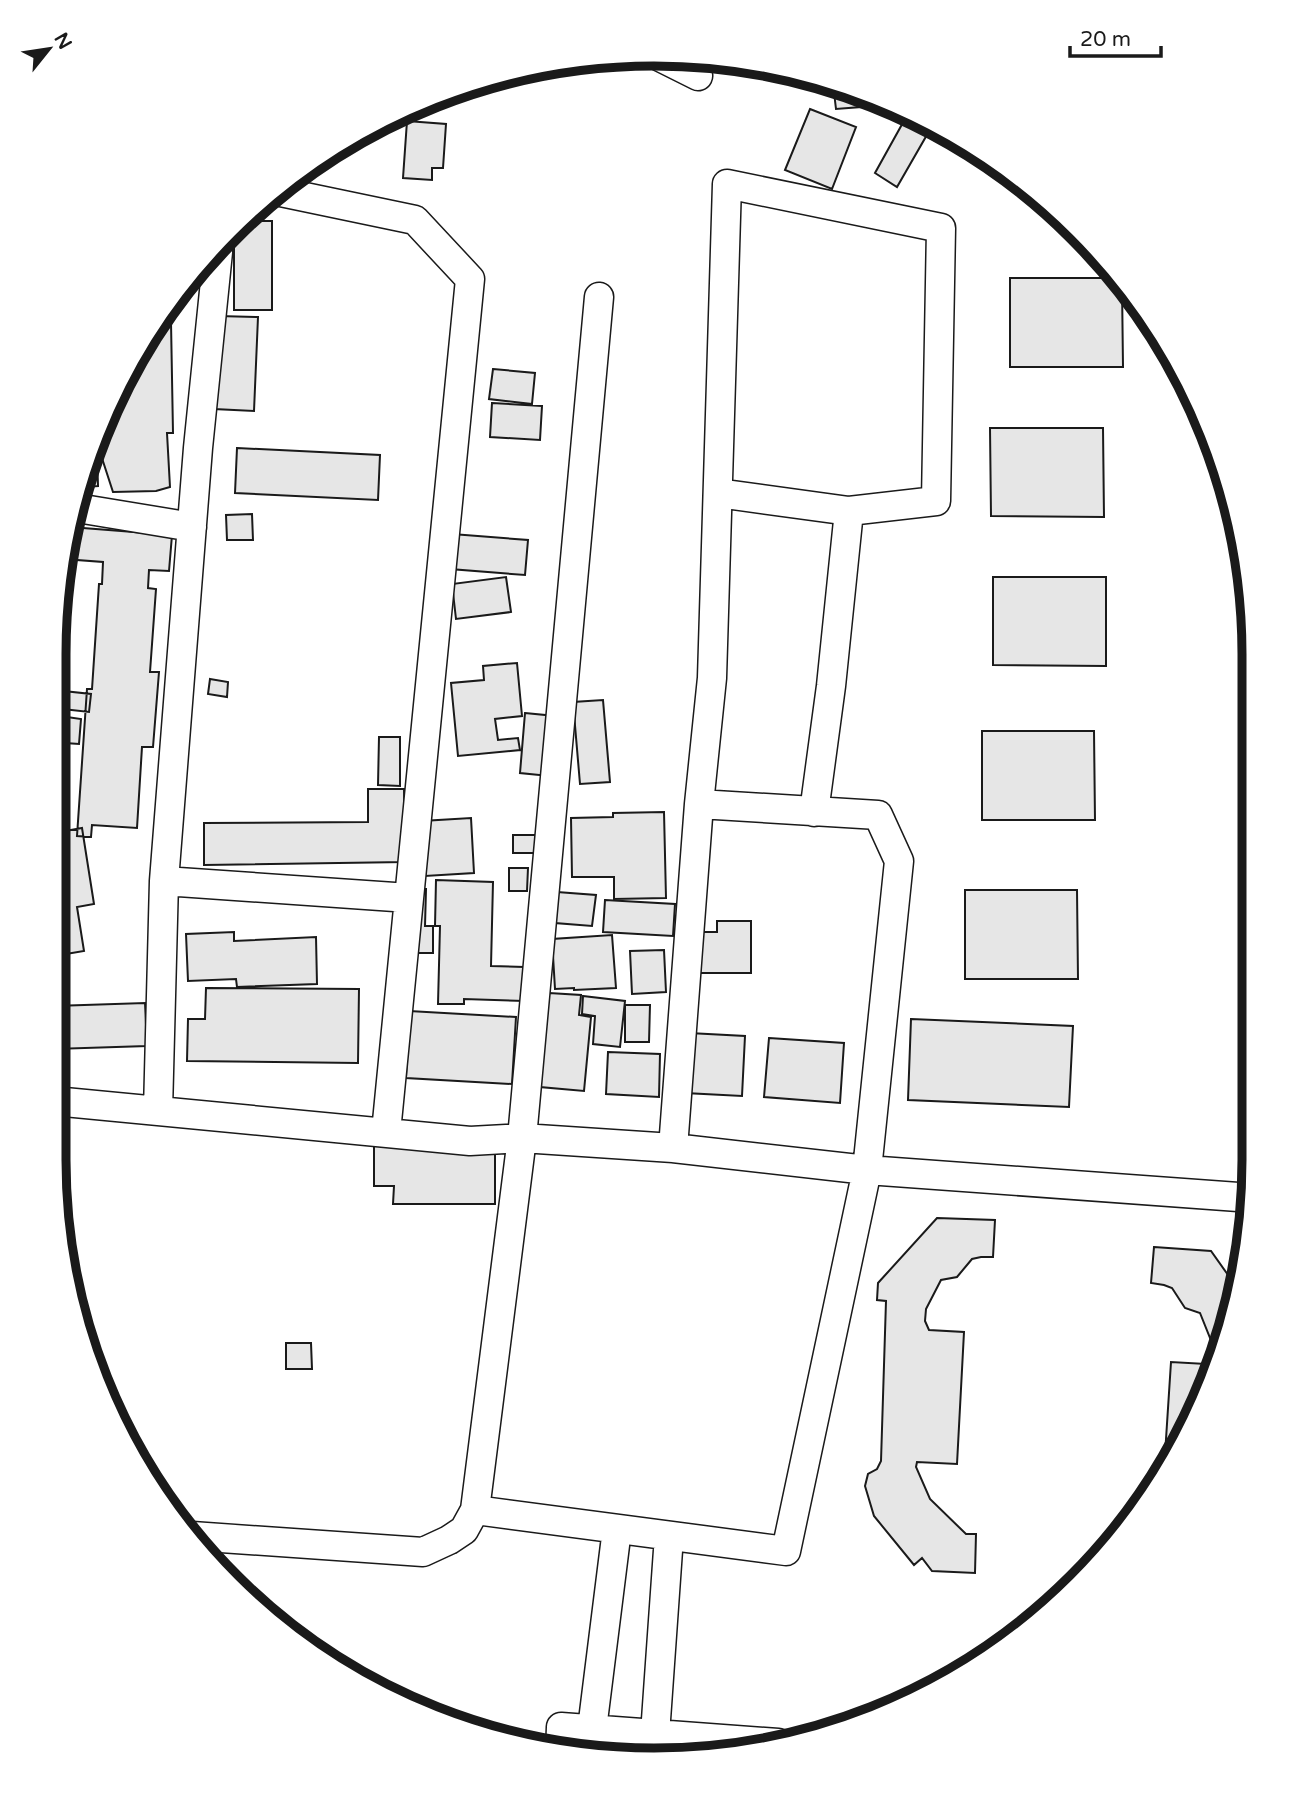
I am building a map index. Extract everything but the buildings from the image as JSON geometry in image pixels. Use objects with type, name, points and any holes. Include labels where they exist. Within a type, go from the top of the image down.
[{"type":"street","points":[[681,67],[698,76]]},
{"type":"street","points":[[673,1148],[699,804],[712,678],[727,184],[941,228],[936,500],[849,511],[718,493]]},
{"type":"street","points":[[289,194],[415,220],[470,279],[386,1132]]},
{"type":"street","points":[[158,1111],[164,881],[198,448],[217,262]]},
{"type":"street","points":[[203,1537],[423,1552],[449,1541],[464,1530],[475,1510],[522,1138],[599,297]]},
{"type":"street","points":[[85,509],[192,527]]},
{"type":"street","points":[[814,812],[831,686],[849,511]]},
{"type":"street","points":[[475,1510],[786,1552],[867,1170],[899,861],[878,815],[699,804]]},
{"type":"street","points":[[164,881],[409,898]]},
{"type":"street","points":[[66,1102],[470,1140],[522,1138],[673,1148],[867,1170],[1240,1197]]},
{"type":"street","points":[[592,1730],[618,1529]]},
{"type":"street","points":[[655,1734],[669,1536]]},
{"type":"street","points":[[560,1740],[561,1727],[746,1741]]}]
